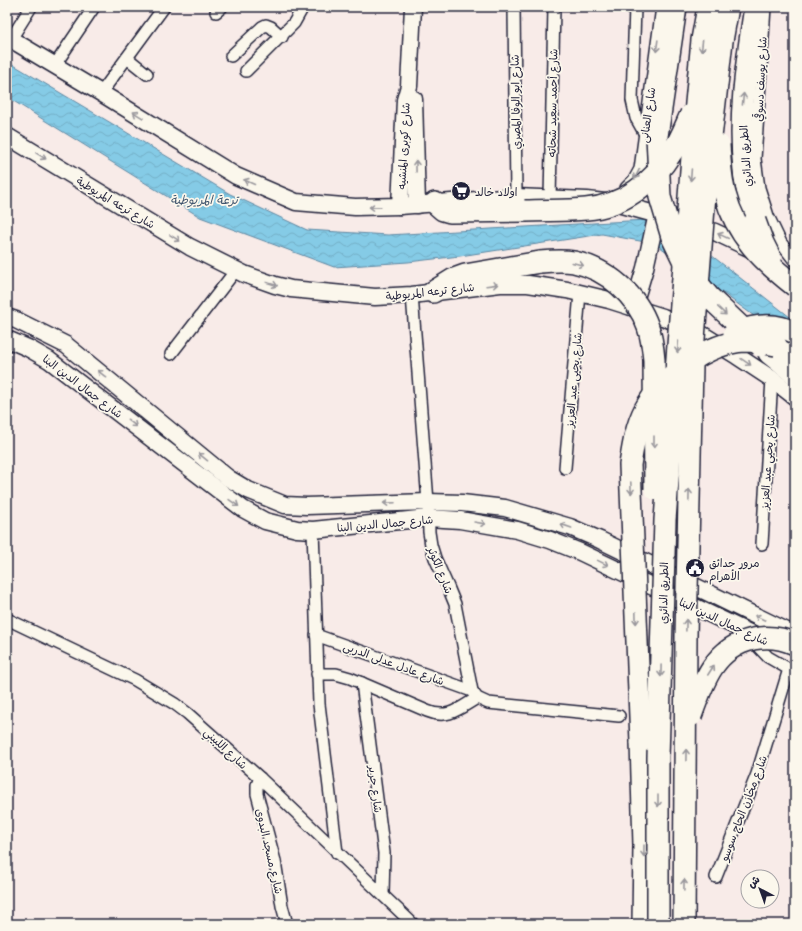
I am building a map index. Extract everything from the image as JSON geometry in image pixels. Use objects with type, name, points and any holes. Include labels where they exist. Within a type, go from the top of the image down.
[{"type":"highway","points":[[676,7],[658,136],[660,197],[672,237],[690,274],[709,297],[722,311],[795,374]]},
{"type":"highway","name":"الطريق الدائري","points":[[658,924],[658,757],[665,520],[696,102],[702,40],[708,7]]},
{"type":"highway","points":[[684,924],[688,529],[692,365],[706,181],[722,41],[728,7]]},
{"type":"highway","name":"الطريق الدائري","points":[[755,7],[742,106],[744,170],[748,198],[763,243],[775,265],[795,294]]},
{"type":"highway","points":[[717,81],[721,170],[725,194],[734,218],[746,240],[763,260],[795,286]]},
{"type":"highway","points":[[426,204],[450,212],[520,204],[587,209],[608,205],[628,196],[646,184],[661,169],[673,151],[696,102]]},
{"type":"highway","points":[[433,292],[454,279],[466,275],[540,262],[557,261],[574,262],[606,275],[620,285],[641,311],[648,327],[652,343],[654,360],[655,487],[656,498],[665,520]]},
{"type":"highway","points":[[691,420],[703,370],[711,354],[720,343],[732,334],[746,328],[776,326],[795,333]]},
{"type":"highway","points":[[643,924],[644,837],[630,465],[635,436],[645,409],[660,388],[679,369],[701,355],[730,343],[745,341],[795,348]]},
{"type":"highway","points":[[686,732],[706,677],[715,663],[728,650],[743,642],[760,638],[781,638],[795,644]]},
{"type":"main road","name":"شارع كوبرى المنشيه","points":[[400,206],[405,100],[409,86],[413,7]]},
{"type":"main road","points":[[9,38],[236,176],[296,202],[356,207],[426,204]]},
{"type":"main road","name":"شارع كوبرى المنشيه","points":[[409,86],[415,99],[426,204]]},
{"type":"main road","name":"شارع ترعه المريوطية","points":[[7,136],[190,247],[236,270],[275,285],[291,289],[375,297],[412,295],[500,284],[528,284],[567,290],[608,300],[662,317],[700,333],[772,379],[795,397]]},
{"type":"main road","points":[[520,204],[550,198],[614,202],[657,218],[715,232],[755,251],[795,273]]},
{"type":"main road","points":[[633,308],[649,254],[657,218]]},
{"type":"main road","name":"شارع جمال الدين البنا","points":[[7,317],[66,345],[228,478],[248,490],[285,505],[428,510],[460,520],[517,530],[550,540],[580,552],[795,653]]},
{"type":"main road","name":"شارع جمال الدين البنا","points":[[7,339],[28,348],[49,360],[243,509],[265,521],[296,529],[313,530],[462,503],[505,508],[570,527],[607,543],[795,634]]},
{"type":"main road","points":[[460,520],[462,503]]},
{"type":"street","points":[[9,38],[31,7]]},
{"type":"street","points":[[55,65],[94,7]]},
{"type":"street","points":[[101,93],[164,7]]},
{"type":"street","points":[[246,71],[282,37],[294,23],[303,7]]},
{"type":"street","name":"شارع ابو الوفا المصري","points":[[514,7],[520,204]]},
{"type":"street","name":"شارع أحمد سعيد شحاته","points":[[550,198],[554,7]]},
{"type":"street","points":[[635,7],[632,100],[636,118],[645,134]]},
{"type":"street","name":"شارع العنانى","points":[[599,201],[624,189],[634,180],[640,169],[662,7]]},
{"type":"street","name":"شارع يوسف دسوقي","points":[[764,7],[755,159],[759,188],[768,216],[781,243],[795,261]]},
{"type":"street","points":[[231,56],[266,25],[271,27],[282,37]]},
{"type":"street","points":[[127,58],[147,74]]},
{"type":"street","points":[[171,354],[236,270]]},
{"type":"street","name":"شارع يحيى عبد العزيز","points":[[565,468],[580,293]]},
{"type":"street","name":"شارع الكوثر","points":[[412,295],[431,545],[454,604],[475,695]]},
{"type":"street","name":"شارع يحيي عبد العزيز","points":[[762,544],[772,379]]},
{"type":"street","points":[[313,530],[319,704],[337,853]]},
{"type":"street","name":"شارع اللبيني","points":[[7,619],[135,680],[169,700],[198,722],[260,778],[413,924]]},
{"type":"street","points":[[743,629],[754,644],[768,657],[792,671]]},
{"type":"street","name":"شارع عادل عدلى الدربى","points":[[316,635],[475,695]]},
{"type":"street","name":"شارع مخازن الحاج سوسو","points":[[716,877],[757,774],[792,671]]},
{"type":"street","points":[[317,674],[336,674],[440,715],[446,715],[453,712],[475,695],[488,703],[619,716]]},
{"type":"street","name":"شارع جرير","points":[[362,683],[384,853],[383,894]]},
{"type":"street","name":"شارع مسجد البدوى","points":[[260,778],[257,785],[258,794],[275,861],[286,924]]},
{"type":"water","name":"ترعة المريوطية","points":[[7,61],[230,194],[307,230],[388,235],[645,220],[683,233],[795,321],[795,346],[656,244],[602,234],[460,256],[408,262],[334,267],[200,217],[7,97]]},
{"type":"place","name":"اولاد خالد","points":[[461,191]]},
{"type":"place","name":"مرور حدائق الأهرام","points":[[695,568]]}]
